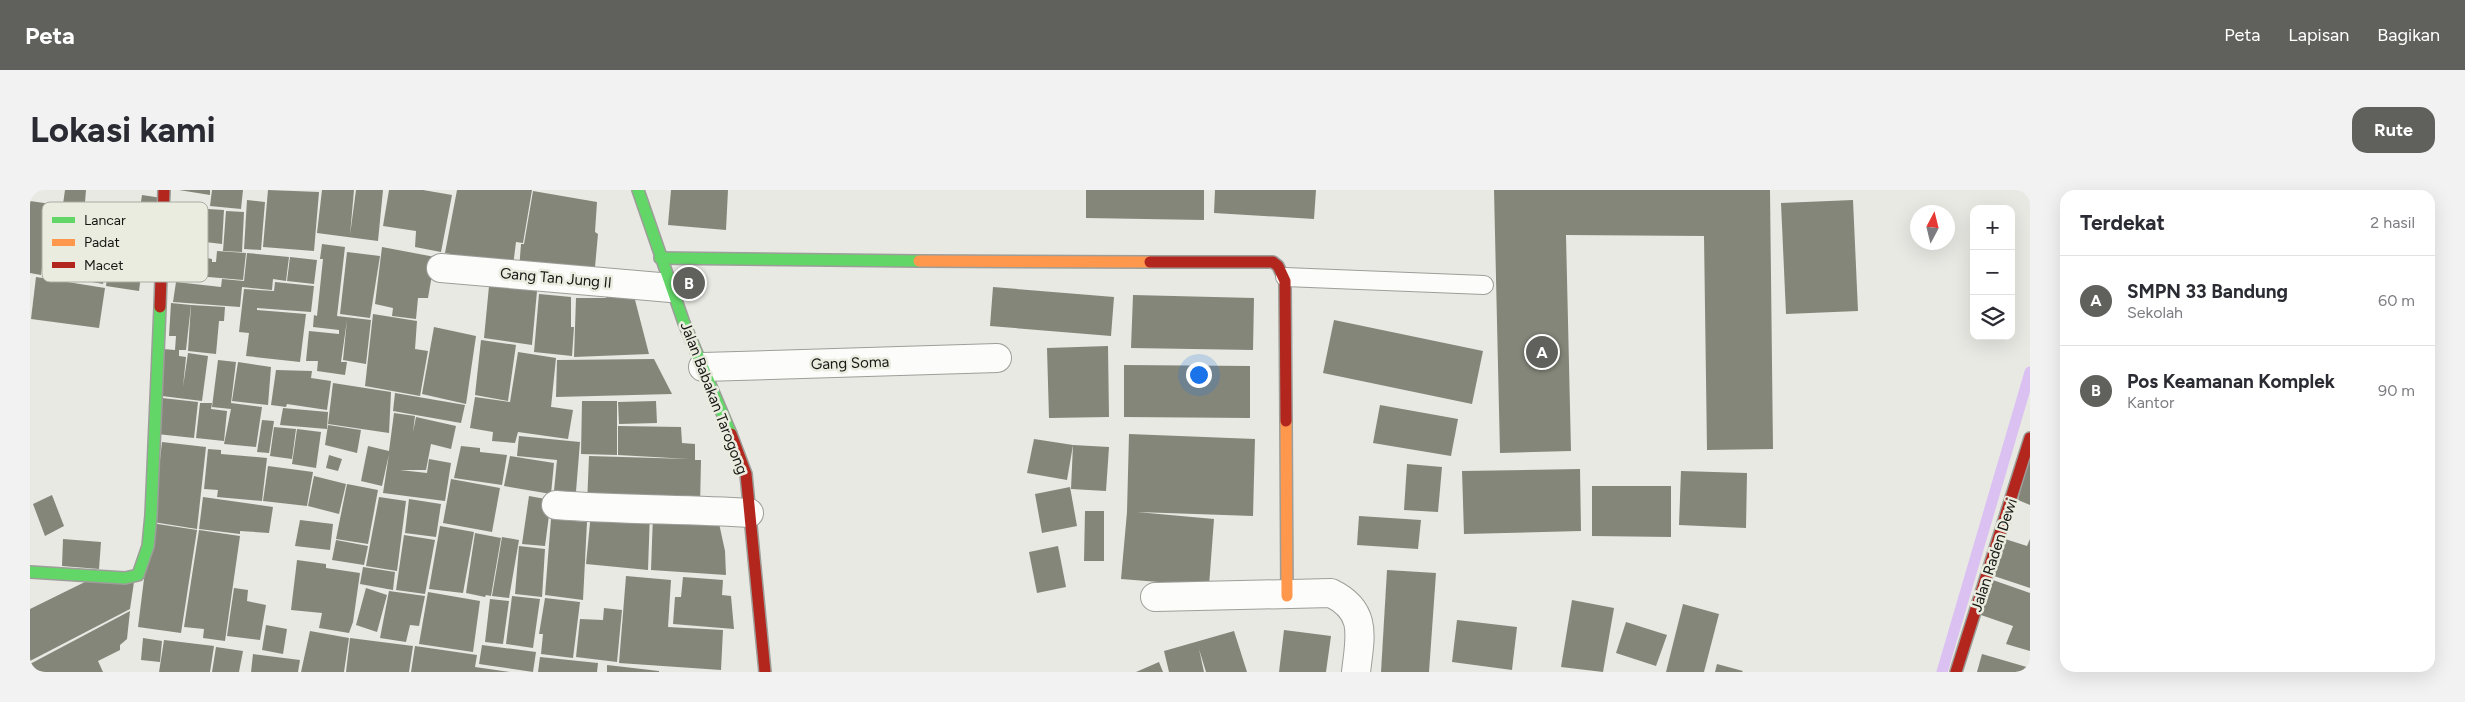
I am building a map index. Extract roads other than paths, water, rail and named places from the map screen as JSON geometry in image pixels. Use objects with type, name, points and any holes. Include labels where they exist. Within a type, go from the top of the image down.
[{"type":"street","name":"Jalan Babakan Tarogong","points":[[638,190],[671,288],[746,474],[765,672]]},
{"type":"street","points":[[660,258],[707,260],[1266,260],[1278,266],[1284,277],[1287,596]]},
{"type":"street","name":"Gang Tan Jung II","points":[[441,268],[671,288]]},
{"type":"street","points":[[30,572],[125,578],[138,575],[145,561],[150,526],[161,282]]},
{"type":"street","name":"Gang Soma","points":[[703,368],[997,358]]},
{"type":"street","name":"Jalan Raden Dewi","points":[[1956,672],[2030,438]]},
{"type":"street","points":[[556,505],[612,510],[662,508],[749,513]]},
{"type":"street","points":[[1155,597],[1331,594],[1344,600],[1353,609],[1358,620],[1361,633],[1356,672]]},
{"type":"lane","points":[[1284,277],[1484,285]]},
{"type":"waterway","points":[[1942,672],[2030,372]]},
{"type":"place","name":"Pos Keamanan Komplek","points":[[689,283]]},
{"type":"place","name":"SMPN 33 Bandung","points":[[1542,352]]}]
